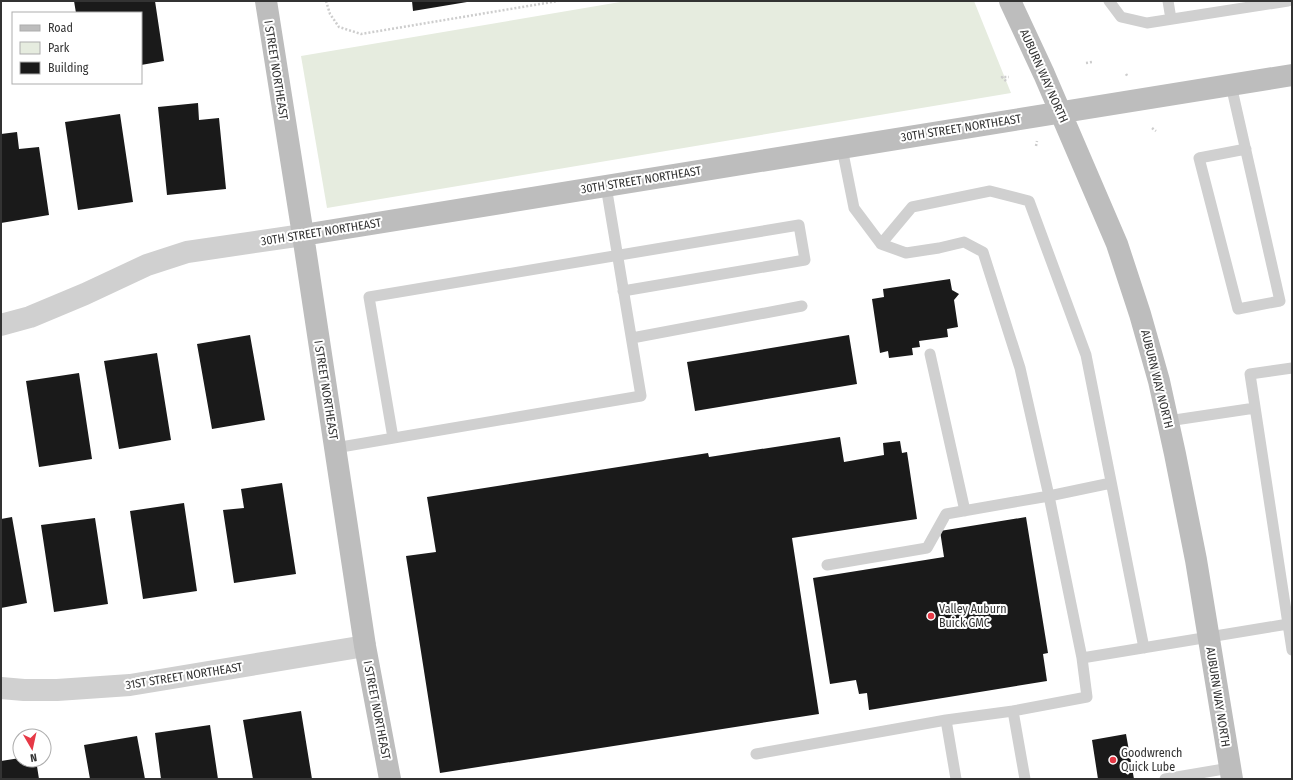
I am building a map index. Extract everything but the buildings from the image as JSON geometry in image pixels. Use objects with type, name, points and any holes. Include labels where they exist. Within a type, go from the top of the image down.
[{"type":"street","name":"I STREET NORTHEAST","points":[[266,1],[365,646],[390,779]]},
{"type":"street","name":"AUBURN WAY NORTH","points":[[1010,1],[1117,244],[1137,304],[1159,381],[1196,560],[1231,773]]},
{"type":"street","name":"30TH STREET NORTHEAST","points":[[1,324],[30,317],[86,294],[147,265],[187,252],[303,235],[1292,75]]},
{"type":"street","name":"31ST STREET NORTHEAST","points":[[1,688],[57,690],[130,685],[365,646]]},
{"type":"lane","points":[[1109,1],[1121,17],[1147,23],[1235,5],[1288,1]]},
{"type":"lane","points":[[1168,1],[1171,19]]},
{"type":"lane","points":[[1231,85],[1246,149],[1280,301],[1238,309],[1199,158],[1246,149]]},
{"type":"lane","points":[[756,754],[946,720],[1013,711],[1087,697],[1082,658],[1049,496],[1020,368],[983,252],[964,242],[939,248],[906,253],[881,244],[854,208],[842,148]]},
{"type":"lane","points":[[335,448],[641,396],[606,186]]},
{"type":"lane","points":[[881,244],[912,207],[990,191],[1029,201],[1086,355],[1144,648]]},
{"type":"lane","points":[[393,438],[369,297],[799,225],[805,260],[624,290]]},
{"type":"lane","points":[[632,338],[802,306]]},
{"type":"lane","points":[[930,354],[965,510]]},
{"type":"lane","points":[[1292,368],[1250,374],[1288,593],[1288,624],[1292,650]]},
{"type":"lane","points":[[1168,421],[1256,408]]},
{"type":"lane","points":[[827,565],[927,548],[946,514],[1049,496],[1111,483]]},
{"type":"lane","points":[[1082,658],[1288,624]]},
{"type":"lane","points":[[1013,711],[1025,779]]},
{"type":"lane","points":[[946,720],[956,779]]},
{"type":"lane","points":[[1165,779],[1231,773]]},
{"type":"path","points":[[326,1],[330,14],[339,27],[360,34],[558,1]]},
{"type":"path","points":[[1086,63],[1092,62]]},
{"type":"path","points":[[1126,74],[1128,78]]},
{"type":"path","points":[[1006,81],[1002,78],[1009,77]]},
{"type":"path","points":[[1152,128],[1156,131]]},
{"type":"path","points":[[1036,146],[1037,141]]},
{"type":"green space","points":[[626,1],[974,1],[1011,93],[327,208],[301,56]]},
{"type":"place","name":"Valley Auburn Buick GMC","points":[[931,616]]},
{"type":"place","name":"Goodwrench Quick Lube","points":[[1113,760]]}]
